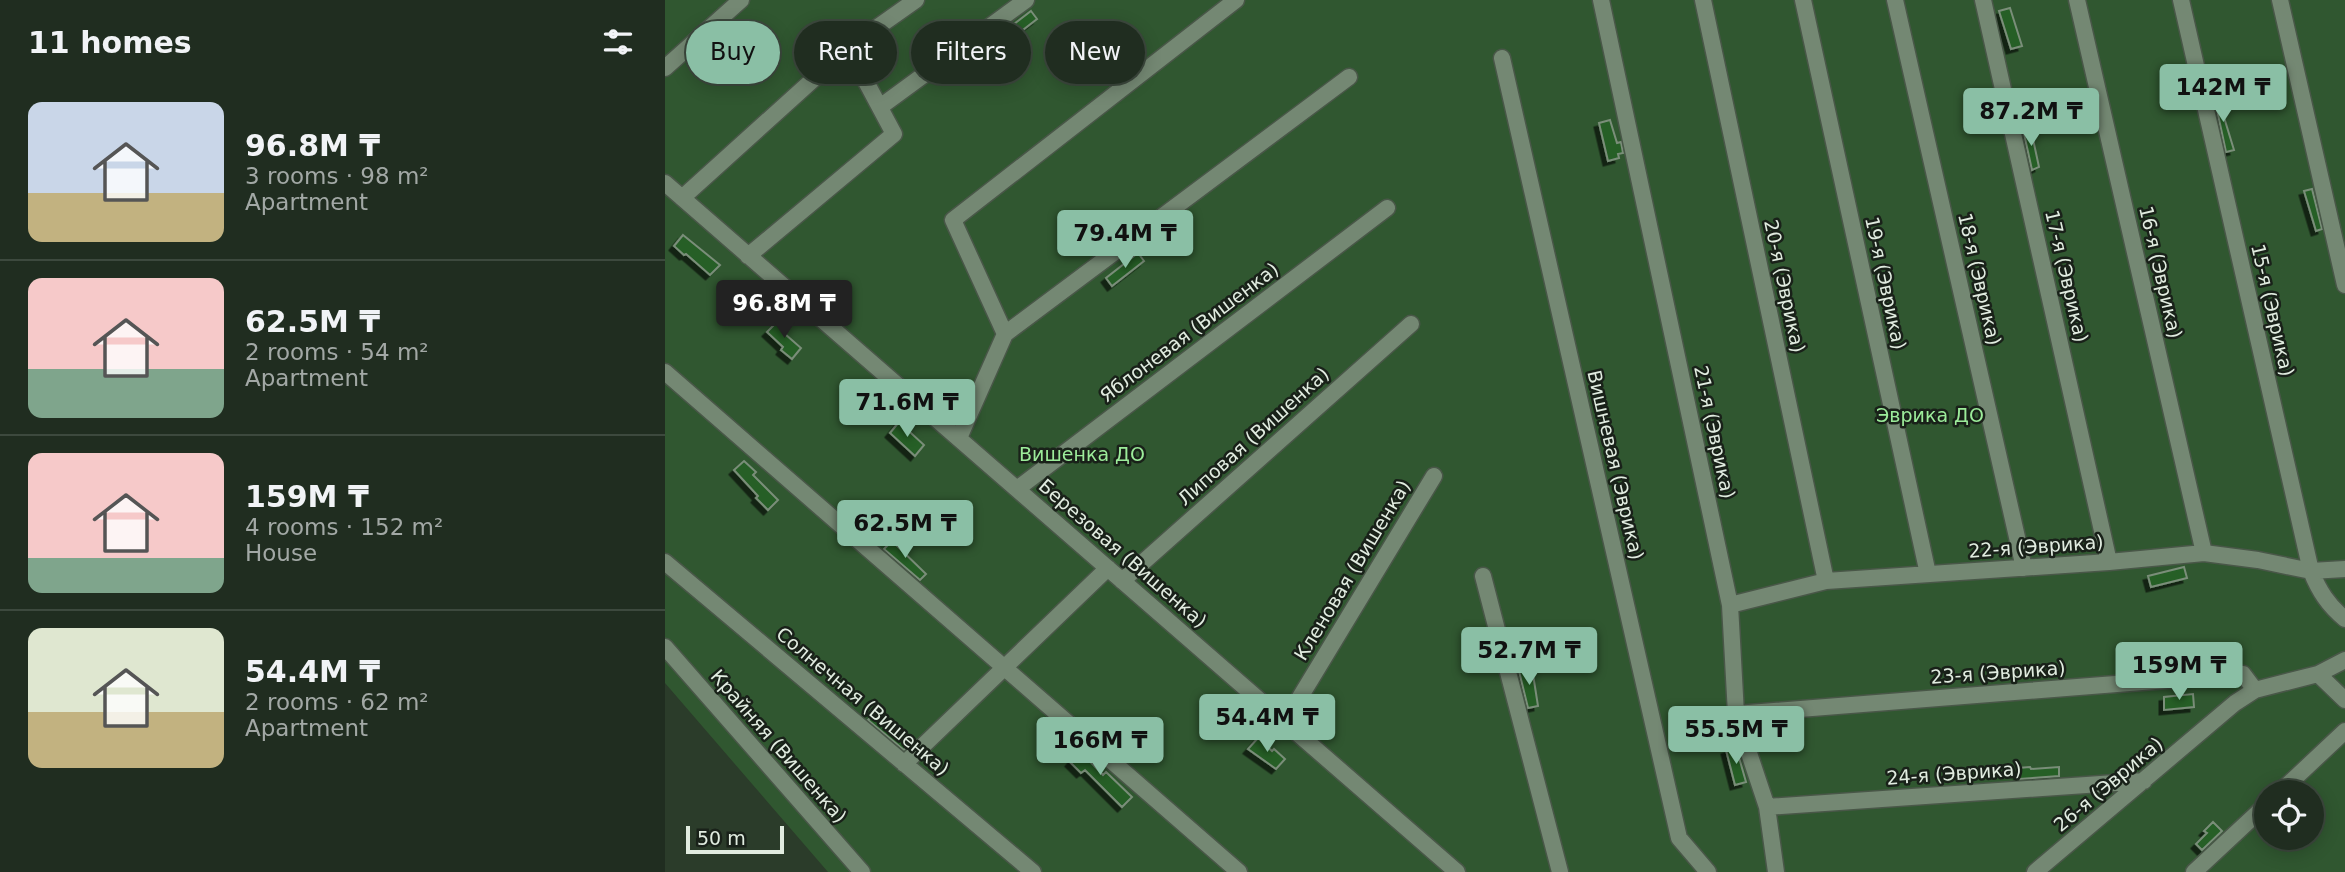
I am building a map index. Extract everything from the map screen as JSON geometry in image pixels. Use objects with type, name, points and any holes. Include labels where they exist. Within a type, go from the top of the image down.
[{"type":"lane","points":[[665,68],[741,0]]},
{"type":"lane","points":[[886,21],[916,0]]},
{"type":"lane","points":[[880,107],[1026,0]]},
{"type":"lane","points":[[1005,334],[953,220],[1236,0]]},
{"type":"lane","name":"21-я (Эврика)","points":[[1601,0],[1730,605],[1736,714],[1767,807],[1776,872]]},
{"type":"lane","name":"20-я (Эврика)","points":[[1703,0],[1826,581]]},
{"type":"lane","name":"19-я (Эврика)","points":[[1803,0],[1928,574]]},
{"type":"lane","name":"18-я (Эврика)","points":[[1895,0],[2024,568]]},
{"type":"lane","name":"17-я (Эврика)","points":[[1983,0],[2109,562]]},
{"type":"lane","name":"16-я (Эврика)","points":[[2077,0],[2204,553]]},
{"type":"lane","name":"15-я (Эврика)","points":[[2181,0],[2311,571],[2329,606],[2345,619]]},
{"type":"lane","points":[[2280,0],[2345,285]]},
{"type":"lane","name":"Вишневая (Эврика)","points":[[1502,58],[1679,838],[1709,872]]},
{"type":"lane","points":[[959,438],[1005,334],[1349,77]]},
{"type":"lane","points":[[682,198],[808,84]]},
{"type":"lane","points":[[748,256],[894,134],[868,84]]},
{"type":"lane","name":"Березовая (Вишенка)","points":[[665,183],[1457,872]]},
{"type":"lane","name":"Яблоневая (Вишенка)","points":[[1017,489],[1387,208]]},
{"type":"lane","name":"Липовая (Вишенка)","points":[[1122,580],[1412,324]]},
{"type":"lane","points":[[665,372],[1239,872]]},
{"type":"lane","name":"Кленовая (Вишенка)","points":[[1285,722],[1434,476]]},
{"type":"lane","name":"22-я (Эврика)","points":[[1730,605],[1826,581],[2204,553],[2311,571],[2345,569]]},
{"type":"lane","name":"Солнечная (Вишенка)","points":[[665,562],[1033,872]]},
{"type":"lane","points":[[904,764],[1108,568]]},
{"type":"lane","points":[[1483,576],[1560,872]]},
{"type":"lane","name":"Крайняя (Вишенка)","points":[[665,647],[862,872]]},
{"type":"lane","points":[[2345,660],[2318,674],[2345,700]]},
{"type":"lane","name":"23-я (Эврика)","points":[[1736,714],[2243,674],[2255,690]]},
{"type":"lane","name":"26-я (Эврика)","points":[[2035,872],[2235,703],[2255,690],[2318,674]]},
{"type":"lane","points":[[2293,780],[2345,731]]},
{"type":"lane","name":"24-я (Эврика)","points":[[1767,807],[2144,781]]},
{"type":"lane","points":[[2194,872],[2254,816]]},
{"type":"green space","points":[[665,0],[2345,0],[2345,872],[828,872],[665,683]]},
{"type":"building","points":[[2010,8],[2022,46],[2011,49],[1999,11]]},
{"type":"building","points":[[1031,11],[1037,19],[1031,24],[1031,21],[1018,21]]},
{"type":"building","points":[[2218,90],[2234,150],[2226,152],[2213,91]]},
{"type":"building","points":[[1610,120],[1617,143],[1621,142],[1623,153],[1618,154],[1619,158],[1608,161],[1599,123]]},
{"type":"building","points":[[2028,127],[2039,167],[2032,170],[2023,129]]},
{"type":"building","points":[[2312,189],[2322,229],[2316,231],[2304,191]]},
{"type":"building","points":[[683,235],[720,265],[710,275],[674,246]]},
{"type":"building","points":[[1138,253],[1144,261],[1112,286],[1106,278]]},
{"type":"building","points":[[777,322],[787,331],[785,334],[801,348],[792,359],[767,332]]},
{"type":"building","points":[[899,422],[924,445],[915,456],[890,433]]},
{"type":"building","points":[[744,461],[756,472],[753,475],[778,500],[768,510],[734,470]]},
{"type":"building","points":[[892,541],[926,574],[920,580],[884,549]]},
{"type":"building","points":[[2184,567],[2187,578],[2151,587],[2148,576]]},
{"type":"building","points":[[1532,668],[1538,706],[1528,708],[1519,671]]},
{"type":"building","points":[[2193,694],[2194,707],[2164,710],[2164,697]]},
{"type":"building","points":[[877,711],[911,743],[904,750],[868,720]]},
{"type":"building","points":[[1258,738],[1285,759],[1276,769],[1248,749]]},
{"type":"building","points":[[1075,746],[1103,775],[1106,772],[1132,797],[1122,807],[1085,770],[1081,773],[1070,762],[1073,759],[1068,753]]},
{"type":"building","points":[[1736,747],[1746,782],[1735,785],[1726,750]]},
{"type":"building","points":[[2059,767],[2059,776],[2019,779],[2018,768]]},
{"type":"building","points":[[2213,822],[2222,831],[2202,850],[2196,844]]},
{"type":"park label","name":"Эврика ДО","points":[[1930,415]]},
{"type":"park label","name":"Вишенка ДО","points":[[1082,454]]}]
